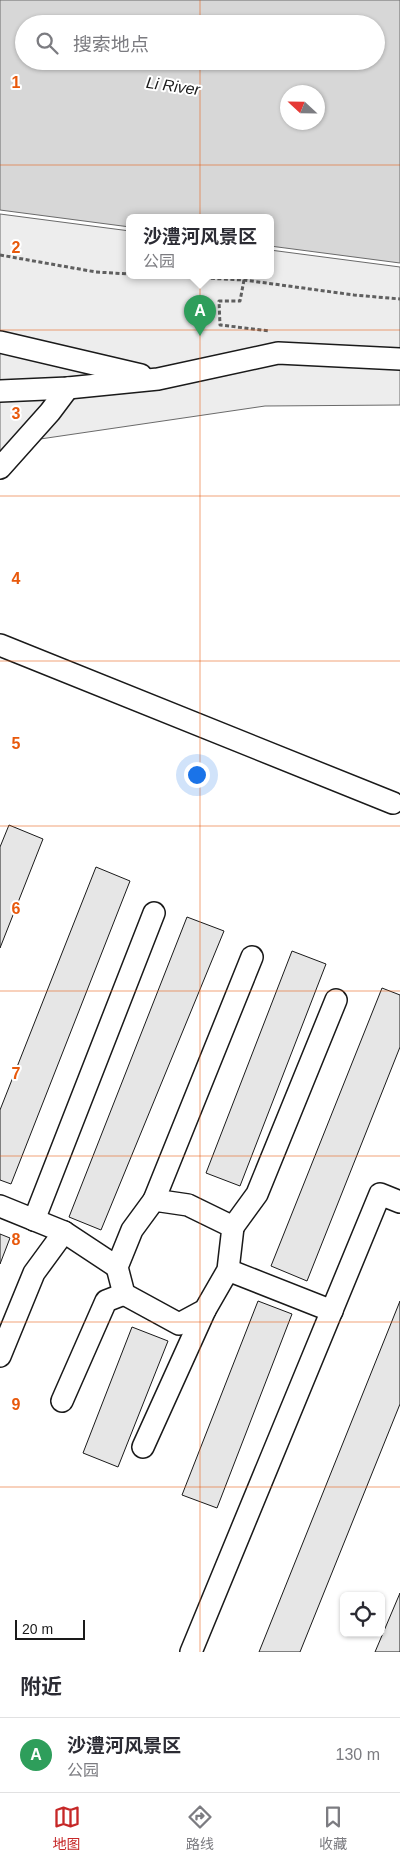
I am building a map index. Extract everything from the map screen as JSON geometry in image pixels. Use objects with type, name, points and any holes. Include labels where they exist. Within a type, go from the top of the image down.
[{"type":"street","points":[[0,342],[158,379]]},
{"type":"street","points":[[0,390],[68,388],[158,379],[278,353],[400,359]]},
{"type":"street","points":[[0,468],[50,412],[68,388]]},
{"type":"street","points":[[0,645],[393,803]]},
{"type":"street","points":[[34,1220],[154,914]]},
{"type":"street","points":[[205,1310],[179,1324],[124,1294],[117,1267],[132,1230],[154,1200],[252,957]]},
{"type":"street","points":[[143,1447],[205,1310],[228,1270],[233,1226],[257,1194],[336,1000]]},
{"type":"street","points":[[191,1652],[380,1194],[400,1202]]},
{"type":"street","points":[[154,1200],[188,1205],[233,1226]]},
{"type":"street","points":[[0,1206],[64,1232],[117,1267]]},
{"type":"street","points":[[0,1356],[34,1273],[64,1232]]},
{"type":"street","points":[[228,1270],[332,1311]]},
{"type":"street","points":[[62,1401],[106,1301],[124,1294]]},
{"type":"path","points":[[0,255],[96,272],[126,274]]},
{"type":"path","points":[[224,279],[400,299]]},
{"type":"path","points":[[244,280],[240,301],[219,301],[220,325],[279,332],[278,353]]},
{"type":"shaded area","points":[[0,214],[126,230],[126,279],[274,279],[274,251],[400,267],[400,405],[265,406],[13,443],[0,452]]},
{"type":"water","name":"Li River","points":[[0,0],[400,0],[400,263],[274,247],[274,214],[126,214],[126,226],[0,210]]},
{"type":"building","points":[[9,825],[43,839],[0,948],[0,847]]},
{"type":"building","points":[[96,867],[130,881],[11,1184],[0,1180],[0,1110]]},
{"type":"building","points":[[187,917],[224,931],[101,1230],[69,1217]]},
{"type":"building","points":[[292,951],[326,964],[240,1186],[206,1173]]},
{"type":"building","points":[[382,988],[400,995],[400,1047],[307,1281],[271,1266]]},
{"type":"building","points":[[0,1234],[10,1238],[0,1264]]},
{"type":"building","points":[[258,1301],[292,1314],[217,1508],[182,1495]]},
{"type":"building","points":[[400,1301],[400,1404],[300,1652],[259,1652]]},
{"type":"building","points":[[132,1327],[168,1341],[118,1467],[83,1453]]},
{"type":"building","points":[[400,1593],[400,1652],[375,1652],[381,1637],[385,1637],[385,1628]]},
{"type":"place","name":"沙澧河风景区","points":[[200,336]]}]
